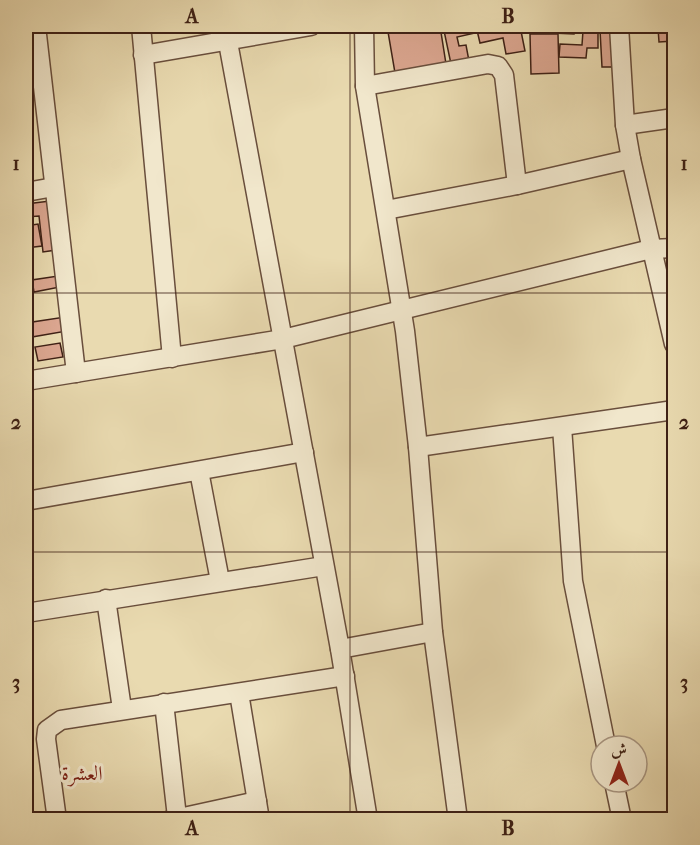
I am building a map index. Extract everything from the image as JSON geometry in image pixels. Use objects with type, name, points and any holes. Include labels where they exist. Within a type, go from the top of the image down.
[{"type":"street","points":[[36,26],[32,69],[54,187],[76,373]]},
{"type":"street","points":[[141,26],[172,358]]},
{"type":"street","points":[[143,55],[227,33],[308,26]]},
{"type":"street","points":[[364,26],[365,86],[402,311],[418,447],[434,632],[458,819]]},
{"type":"street","points":[[619,26],[625,125],[651,249],[675,345]]},
{"type":"street","points":[[227,33],[345,676],[368,819]]},
{"type":"street","points":[[365,86],[488,64],[498,66],[504,75],[517,185]]},
{"type":"street","points":[[625,125],[675,118]]},
{"type":"street","points":[[386,210],[517,185],[631,159]]},
{"type":"street","points":[[26,192],[54,187]]},
{"type":"street","points":[[26,381],[283,339],[651,249],[675,248]]},
{"type":"street","points":[[418,447],[675,410]]},
{"type":"street","points":[[562,427],[573,581],[604,734]]},
{"type":"street","points":[[26,501],[304,452]]},
{"type":"street","points":[[199,471],[220,581]]},
{"type":"street","points":[[26,614],[106,599],[324,566]]},
{"type":"street","points":[[106,599],[122,709]]},
{"type":"street","points":[[340,649],[434,632]]},
{"type":"street","points":[[57,819],[47,730],[61,720],[345,676]]},
{"type":"street","points":[[239,693],[260,819]]},
{"type":"street","points":[[164,703],[174,818],[257,801]]},
{"type":"street","points":[[617,794],[622,819]]},
{"type":"building","points":[[387,26],[440,26],[446,64],[395,73]]},
{"type":"building","points":[[443,26],[473,26],[475,33],[457,37],[459,46],[466,45],[469,61],[451,64]]},
{"type":"building","points":[[476,26],[520,26],[525,51],[506,54],[503,38],[480,43]]},
{"type":"building","points":[[528,26],[551,26],[551,31],[528,32]]},
{"type":"building","points":[[552,26],[574,26],[574,34],[552,33]]},
{"type":"building","points":[[674,27],[674,41],[659,42],[658,28]]},
{"type":"building","points":[[614,29],[615,67],[602,67],[600,30]]},
{"type":"building","points":[[583,31],[598,32],[598,48],[587,48],[586,58],[559,57],[560,44],[582,45]]},
{"type":"building","points":[[530,34],[558,34],[559,73],[531,74]]},
{"type":"building","points":[[50,201],[56,250],[43,252],[39,216],[26,217],[26,204]]},
{"type":"building","points":[[38,224],[42,246],[26,248],[26,226]]},
{"type":"building","points":[[58,276],[60,287],[34,292],[32,280]]},
{"type":"building","points":[[65,317],[67,331],[26,338],[26,323]]},
{"type":"building","points":[[60,343],[63,357],[38,361],[35,347]]},
{"type":"district","name":"العشرة","points":[[82,773]]}]
